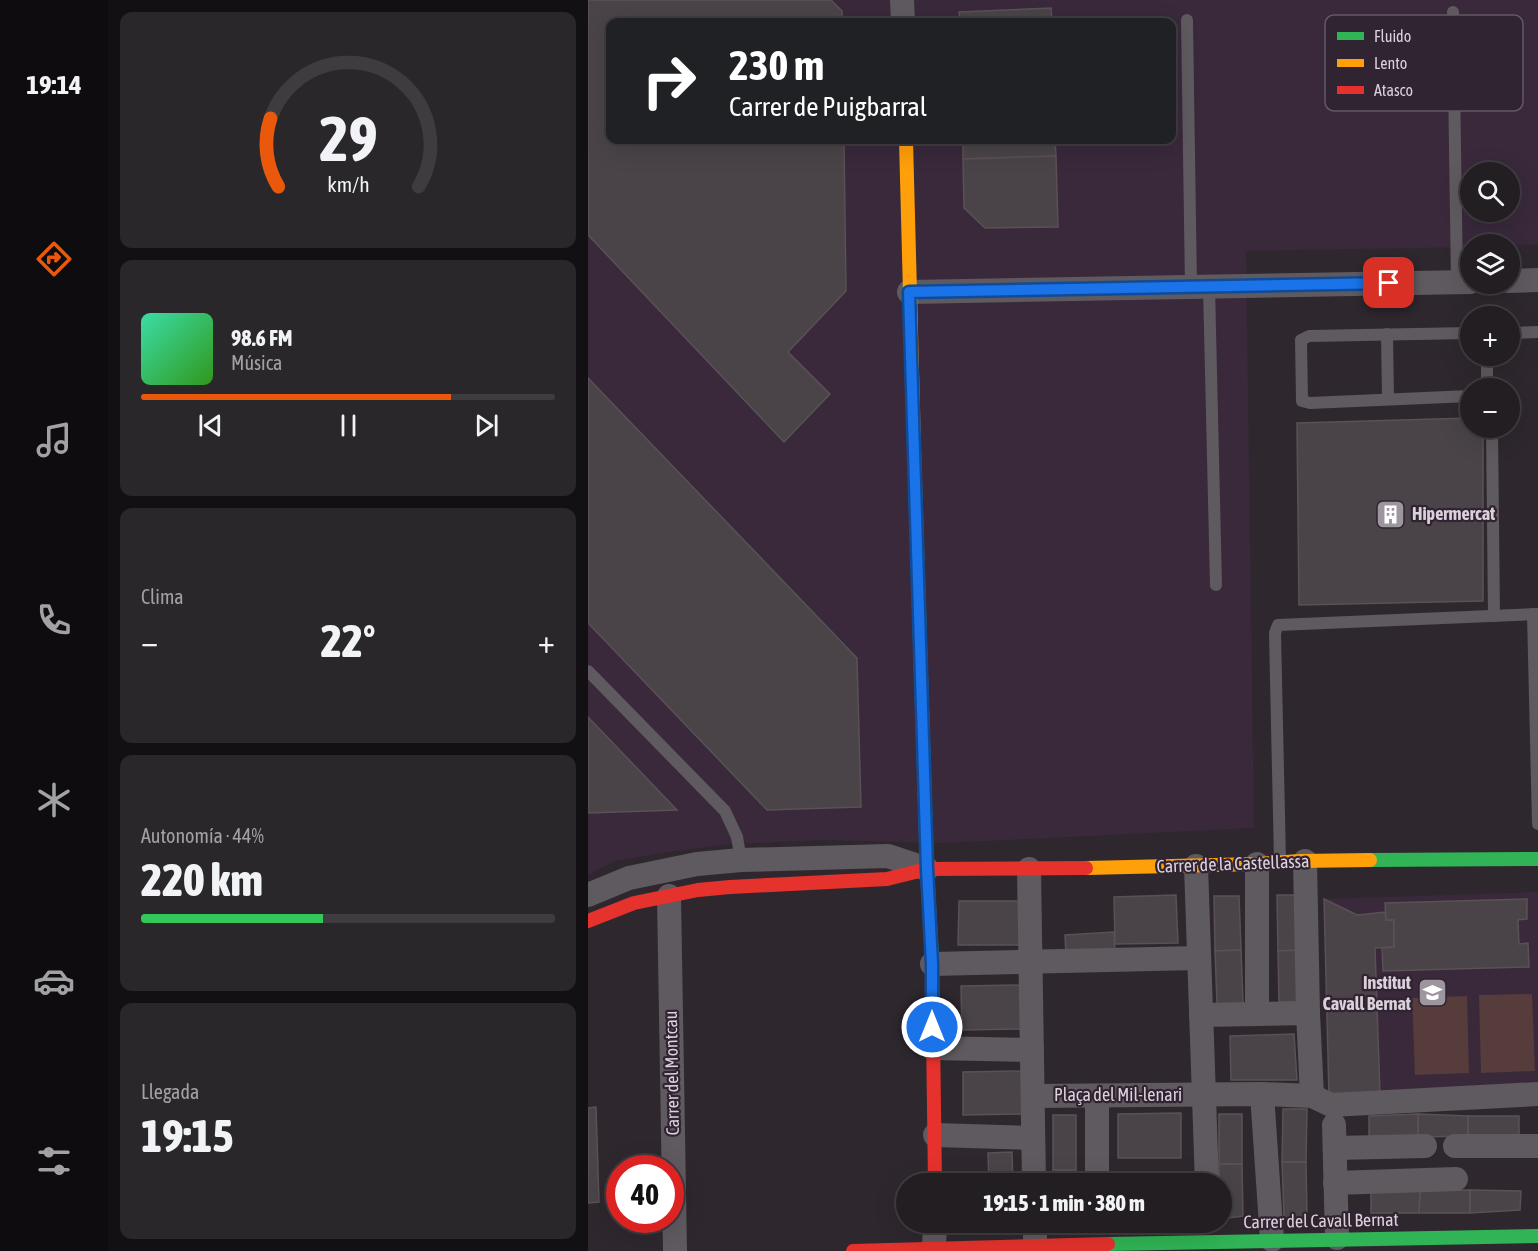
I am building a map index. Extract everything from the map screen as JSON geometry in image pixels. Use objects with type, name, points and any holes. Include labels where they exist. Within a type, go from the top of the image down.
[{"type":"street","points":[[903,0],[903,18]]},
{"type":"street","points":[[906,144],[927,869],[932,964],[935,1173]]},
{"type":"street","points":[[1520,281],[1538,280]]},
{"type":"street","points":[[909,292],[1460,282]]},
{"type":"street","name":"Carrer de la Castellassa","points":[[588,896],[629,878],[697,864],[741,860],[888,856],[927,869]]},
{"type":"street","name":"Carrer de la Castellassa","points":[[588,921],[634,903],[698,890],[888,879],[927,869],[1196,866],[1305,861],[1538,859]]},
{"type":"street","points":[[1305,861],[1312,1096]]},
{"type":"street","points":[[1257,1014],[1269,863]]},
{"type":"street","name":"Plaça del Mil-lenari","points":[[1196,866],[1207,1173]]},
{"type":"street","name":"Plaça del Mil-lenari","points":[[1029,869],[1034,1173]]},
{"type":"street","name":"Carrer del Montcau","points":[[669,896],[675,1251]]},
{"type":"street","points":[[932,964],[1199,958]]},
{"type":"street","points":[[1201,1015],[1308,1013]]},
{"type":"street","points":[[932,1048],[1032,1050]]},
{"type":"street","points":[[1262,1094],[1272,1240]]},
{"type":"street","points":[[1204,1095],[1312,1096],[1330,1104],[1538,1094]]},
{"type":"street","name":"Plaça del Mil-lenari","points":[[1033,1096],[1204,1095]]},
{"type":"street","points":[[1097,1096],[1097,1173]]},
{"type":"street","points":[[935,1135],[1033,1138]]},
{"type":"street","points":[[1337,1238],[1334,1137],[1425,1146]]},
{"type":"street","points":[[1455,1146],[1538,1146]]},
{"type":"street","points":[[1335,1183],[1456,1179]]},
{"type":"street","points":[[921,1250],[929,1233]]},
{"type":"street","name":"Carrer del Cavall Bernat","points":[[853,1251],[921,1250],[1035,1234],[1096,1239],[1136,1247],[1204,1233]]},
{"type":"street","name":"Carrer del Cavall Bernat","points":[[1217,1233],[1272,1240],[1337,1238],[1392,1244],[1481,1244],[1538,1236]]},
{"type":"lane","points":[[1187,20],[1216,585]]},
{"type":"lane","points":[[1457,111],[1462,234]]},
{"type":"lane","points":[[1520,333],[1538,332]]},
{"type":"lane","points":[[1460,333],[1309,336],[1301,340],[1302,401],[1310,404],[1460,396]]},
{"type":"lane","points":[[1387,334],[1388,399]]},
{"type":"lane","points":[[1492,438],[1494,616]]},
{"type":"lane","points":[[1269,863],[1275,633],[1278,625],[1535,614],[1538,824]]},
{"type":"lane","points":[[588,671],[725,811],[737,837],[741,860]]},
{"type":"shaded area","points":[[588,0],[1538,0],[1538,245],[1520,245],[1520,234],[1460,234],[1460,247],[1246,251],[1254,828],[943,843],[823,840],[729,844],[615,861],[588,875]]},
{"type":"shaded area","name":"Institut Cavall Bernat","points":[[1538,892],[1538,1087],[1329,1096],[1324,899]]},
{"type":"shaded area","points":[[1532,994],[1535,1071],[1481,1073],[1479,995]]},
{"type":"shaded area","points":[[1467,996],[1469,1073],[1415,1075],[1412,998]]},
{"type":"building","points":[[588,0],[831,0],[842,11],[842,18],[606,18],[606,144],[844,144],[846,291],[788,352],[830,394],[784,442],[588,235]]},
{"type":"building","points":[[1051,8],[1052,18],[960,18],[959,12]]},
{"type":"building","points":[[963,144],[1055,144],[1056,156],[963,159]]},
{"type":"building","points":[[1056,156],[1058,227],[985,228],[964,208],[963,159]]},
{"type":"building","points":[[588,378],[857,658],[861,807],[767,810],[588,623]]},
{"type":"building","name":"Hipermercat","points":[[1460,418],[1460,438],[1483,438],[1483,601],[1299,605],[1297,423]]},
{"type":"building","points":[[588,717],[677,810],[588,813]]},
{"type":"building","points":[[1176,895],[1178,943],[1115,944],[1114,897]]},
{"type":"building","points":[[1277,895],[1301,895],[1302,950],[1278,951]]},
{"type":"building","points":[[1214,896],[1239,896],[1241,950],[1215,951]]},
{"type":"building","points":[[1324,899],[1357,915],[1385,912],[1386,920],[1394,920],[1394,947],[1375,948],[1380,1094],[1329,1096]]},
{"type":"building","points":[[1527,899],[1527,919],[1518,920],[1519,944],[1528,943],[1529,967],[1383,971],[1382,948],[1394,947],[1394,920],[1386,920],[1385,903]]},
{"type":"building","points":[[959,901],[1021,901],[1021,945],[958,945]]},
{"type":"building","points":[[1114,932],[1115,955],[1066,956],[1065,935]]},
{"type":"building","points":[[1241,950],[1243,1003],[1217,1004],[1215,951]]},
{"type":"building","points":[[1302,950],[1303,1002],[1279,1002],[1278,951]]},
{"type":"building","points":[[1024,985],[1024,1029],[962,1030],[961,986]]},
{"type":"building","points":[[1294,1034],[1297,1080],[1231,1080],[1230,1036]]},
{"type":"building","points":[[1025,1071],[1025,1114],[963,1115],[963,1072]]},
{"type":"building","points":[[596,1107],[599,1202],[588,1203],[588,1108]]},
{"type":"building","points":[[1283,1109],[1307,1109],[1306,1162],[1282,1162]]},
{"type":"building","points":[[1181,1113],[1181,1158],[1118,1158],[1118,1114]]},
{"type":"building","points":[[1219,1114],[1242,1114],[1242,1164],[1219,1164]]},
{"type":"building","points":[[1418,1114],[1468,1116],[1468,1136],[1418,1137]]},
{"type":"building","points":[[1418,1114],[1418,1137],[1369,1139],[1369,1116]]},
{"type":"building","points":[[1053,1115],[1076,1115],[1076,1170],[1053,1170]]},
{"type":"building","points":[[1468,1116],[1519,1116],[1519,1136],[1468,1136]]},
{"type":"building","points":[[1012,1152],[1013,1173],[989,1173],[988,1153]]},
{"type":"building","points":[[1282,1162],[1306,1162],[1307,1217],[1284,1218]]},
{"type":"building","points":[[1219,1164],[1242,1164],[1243,1216],[1232,1218],[1232,1173],[1219,1173]]},
{"type":"building","points":[[1053,1170],[1076,1170],[1076,1173],[1053,1173]]},
{"type":"building","points":[[1470,1190],[1470,1213],[1419,1213],[1420,1191]]},
{"type":"building","points":[[1470,1190],[1521,1191],[1520,1210],[1470,1213]]},
{"type":"building","points":[[1371,1191],[1420,1191],[1419,1213],[1371,1213]]},
{"type":"traffic: fast","points":[[914,446],[927,869],[932,958]]},
{"type":"traffic: fast","points":[[1370,860],[1538,859]]},
{"type":"traffic: fast","points":[[1108,1244],[1538,1236]]},
{"type":"traffic: slow","points":[[906,144],[914,446]]},
{"type":"traffic: slow","points":[[1086,868],[1370,860]]},
{"type":"traffic: jam","points":[[588,921],[634,903],[698,890],[887,879],[927,869],[1086,868]]},
{"type":"traffic: jam","points":[[932,958],[935,1173]]},
{"type":"traffic: jam","points":[[853,1251],[1108,1244]]},
{"type":"place","name":"Hipermercat","points":[[1391,514]]},
{"type":"place","name":"Institut Cavall Bernat","points":[[1432,993]]},
{"type":"route","points":[[932,1027],[932,964],[909,292],[1389,283]]}]
